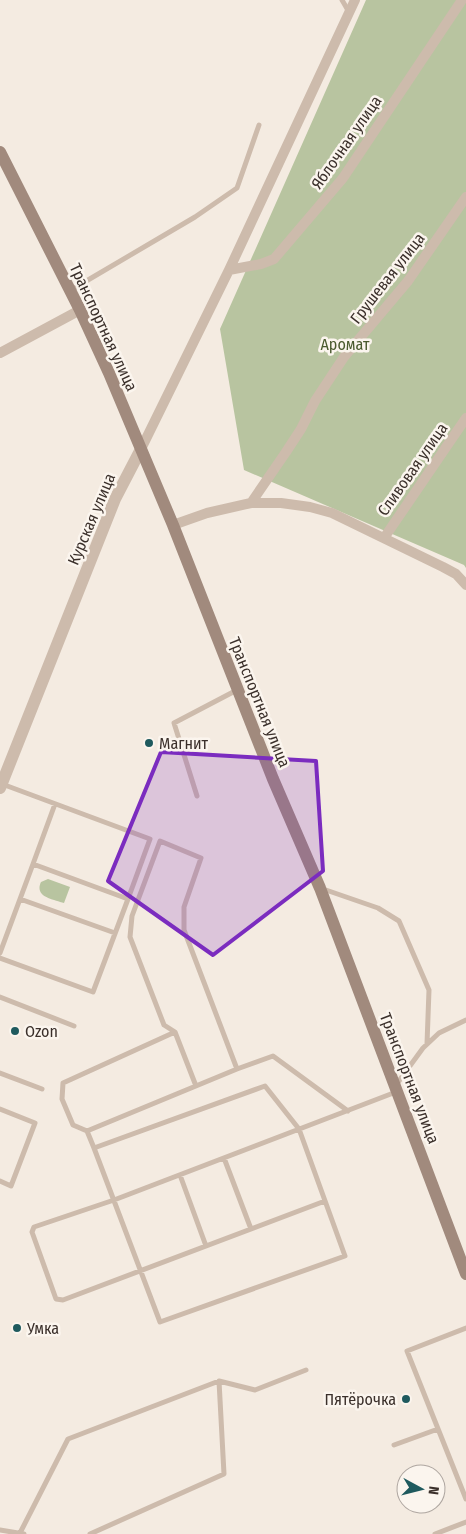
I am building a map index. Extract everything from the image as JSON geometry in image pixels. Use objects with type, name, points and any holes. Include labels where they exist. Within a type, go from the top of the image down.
[{"type":"main road","name":"Транспортная улица","points":[[0,152],[80,310],[173,525],[273,779],[320,888],[466,1274]]},
{"type":"street","name":"Курская улица","points":[[1,786],[115,499],[229,270],[354,0]]},
{"type":"street","name":"Яблочная улица","points":[[229,270],[260,264],[274,259],[343,178],[462,0]]},
{"type":"street","name":"Грушевая улица","points":[[251,503],[301,429],[315,401],[344,357],[408,281],[466,197]]},
{"type":"street","points":[[0,353],[80,310]]},
{"type":"street","name":"Сливовая улица","points":[[384,538],[466,418]]},
{"type":"street","points":[[173,525],[207,513],[251,503],[310,507],[332,513],[384,538],[449,570],[465,582]]},
{"type":"lane","points":[[342,0],[349,12]]},
{"type":"lane","points":[[70,290],[195,217],[237,188],[260,124]]},
{"type":"lane","points":[[198,796],[174,723],[238,690]]},
{"type":"lane","points":[[0,958],[93,992],[150,839],[1,786]]},
{"type":"lane","points":[[0,953],[55,804]]},
{"type":"lane","points":[[196,1086],[175,1032],[164,1025],[130,938],[132,916],[160,841],[201,858],[184,906],[184,930],[237,1069]]},
{"type":"lane","points":[[33,864],[128,899]]},
{"type":"lane","points":[[320,888],[378,908],[399,921],[429,990],[427,1044]]},
{"type":"lane","points":[[20,899],[115,933]]},
{"type":"lane","points":[[0,997],[74,1026]]},
{"type":"lane","points":[[325,1201],[63,1300],[56,1299],[32,1232],[34,1228],[114,1200],[348,1111],[397,1089],[427,1044],[439,1033],[466,1020]]},
{"type":"lane","points":[[94,1148],[265,1086],[299,1129],[345,1256],[160,1322],[87,1131],[73,1125],[62,1099],[63,1083],[175,1032]]},
{"type":"lane","points":[[87,1131],[273,1056],[348,1111]]},
{"type":"lane","points":[[0,1073],[42,1089]]},
{"type":"lane","points":[[0,1109],[35,1122],[11,1186],[0,1181]]},
{"type":"lane","points":[[224,1158],[251,1229]]},
{"type":"lane","points":[[180,1175],[206,1246]]},
{"type":"lane","points":[[466,1328],[407,1351],[466,1499]]},
{"type":"lane","points":[[0,1530],[22,1533],[68,1439],[219,1381],[255,1390],[306,1370]]},
{"type":"lane","points":[[90,1534],[224,1474],[219,1381]]},
{"type":"lane","points":[[394,1445],[438,1429]]},
{"type":"lane","points":[[435,1534],[466,1522]]},
{"type":"highlighted area","points":[[161,752],[316,761],[323,871],[213,955],[108,881]]},
{"type":"green space","name":"Аромат","points":[[366,0],[466,0],[466,568],[464,565],[244,470],[220,329]]},
{"type":"green space","points":[[48,879],[70,887],[64,903],[46,897],[40,891],[41,882]]},
{"type":"place","name":"Магнит","points":[[149,743]]},
{"type":"place","name":"Ozon","points":[[15,1031]]},
{"type":"place","name":"Умка","points":[[17,1328]]},
{"type":"place","name":"Пятёрочка","points":[[406,1399]]}]
